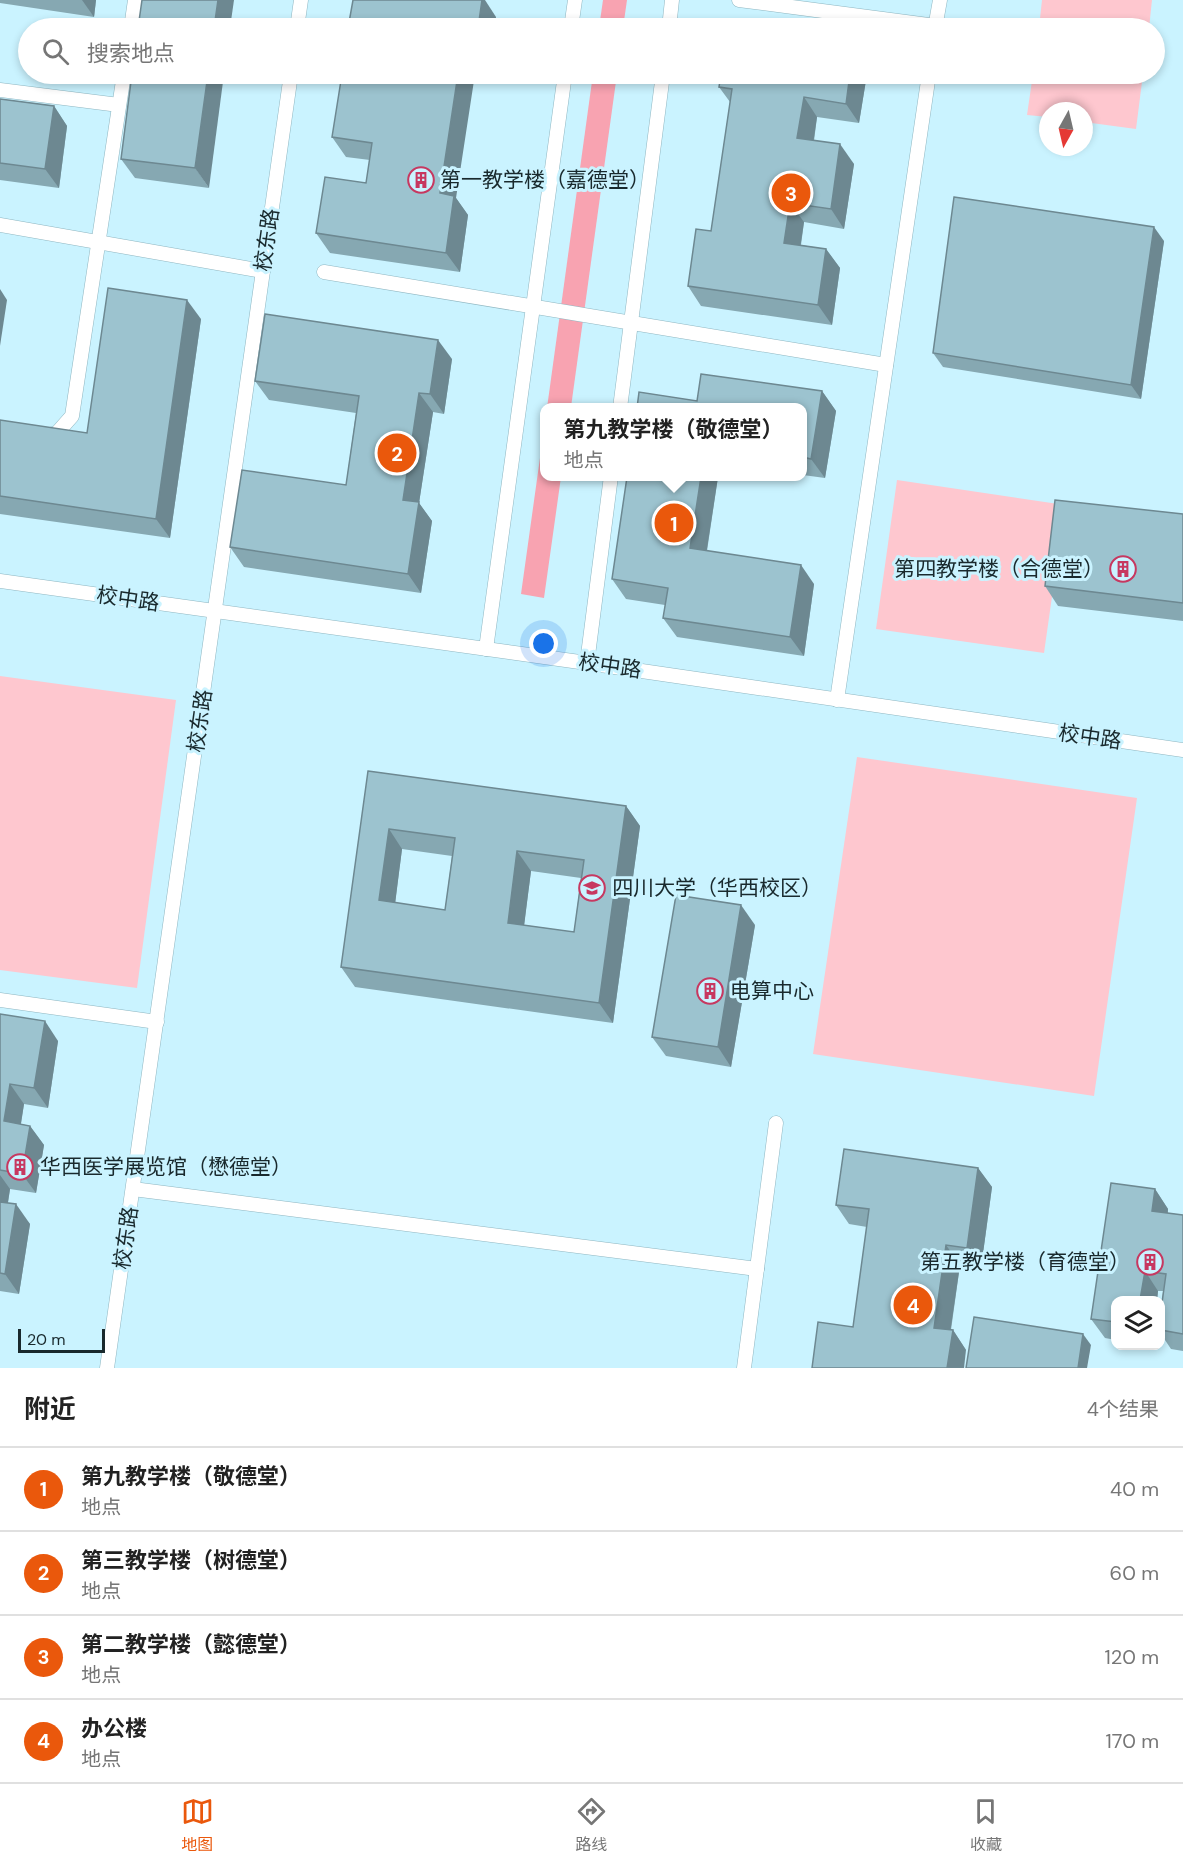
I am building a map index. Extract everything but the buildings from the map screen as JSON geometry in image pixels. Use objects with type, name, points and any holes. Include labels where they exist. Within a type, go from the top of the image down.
[{"type":"lane","points":[[132,18],[135,0]]},
{"type":"lane","points":[[298,18],[301,0]]},
{"type":"lane","points":[[572,18],[575,0]]},
{"type":"lane","points":[[670,18],[672,0]]},
{"type":"lane","points":[[739,0],[870,18]]},
{"type":"lane","points":[[937,18],[940,0]]},
{"type":"lane","points":[[30,435],[40,437],[57,433],[72,416],[122,84]]},
{"type":"lane","name":"校东路","points":[[107,1368],[290,84]]},
{"type":"lane","points":[[486,649],[564,84]]},
{"type":"lane","points":[[621,403],[662,84]]},
{"type":"lane","points":[[837,700],[928,84]]},
{"type":"lane","points":[[0,90],[119,105]]},
{"type":"lane","points":[[0,225],[263,271]]},
{"type":"lane","points":[[324,272],[886,365]]},
{"type":"lane","points":[[587,663],[610,481]]},
{"type":"lane","name":"校中路","points":[[0,581],[587,663],[1183,750]]},
{"type":"lane","points":[[0,1000],[157,1022]]},
{"type":"lane","points":[[744,1368],[776,1123]]},
{"type":"lane","points":[[133,1189],[758,1269]]},
{"type":"shaded area","points":[[603,0],[627,0],[624,18],[600,18]]},
{"type":"shaded area","points":[[1042,0],[1152,0],[1150,18],[1040,18]]},
{"type":"shaded area","points":[[592,84],[616,84],[572,403],[548,403]]},
{"type":"shaded area","points":[[1032,84],[1142,84],[1136,129],[1093,123],[1093,102],[1039,102],[1039,116],[1027,115]]},
{"type":"shaded area","points":[[540,458],[540,481],[560,481],[544,598],[521,594]]},
{"type":"shaded area","points":[[897,480],[1065,505],[1044,653],[876,629]]},
{"type":"shaded area","points":[[0,676],[176,700],[137,988],[0,970]]},
{"type":"shaded area","points":[[857,757],[1137,798],[1094,1096],[813,1054]]},
{"type":"place","name":"第一教学楼（嘉德堂）","points":[[421,180]]},
{"type":"place","name":"第二教学楼（懿德堂）","points":[[791,193]]},
{"type":"place","name":"第三教学楼（树德堂）","points":[[397,453]]},
{"type":"place","name":"第九教学楼（敬德堂）","points":[[674,523]]},
{"type":"place","name":"第四教学楼（合德堂）","points":[[1123,569]]},
{"type":"place","name":"四川大学（华西校区）","points":[[592,888]]},
{"type":"place","name":"电算中心","points":[[710,991]]},
{"type":"place","name":"华西医学展览馆（懋德堂）","points":[[20,1167]]},
{"type":"place","name":"第五教学楼（育德堂）","points":[[1150,1262]]},
{"type":"place","name":"办公楼","points":[[913,1305]]}]
